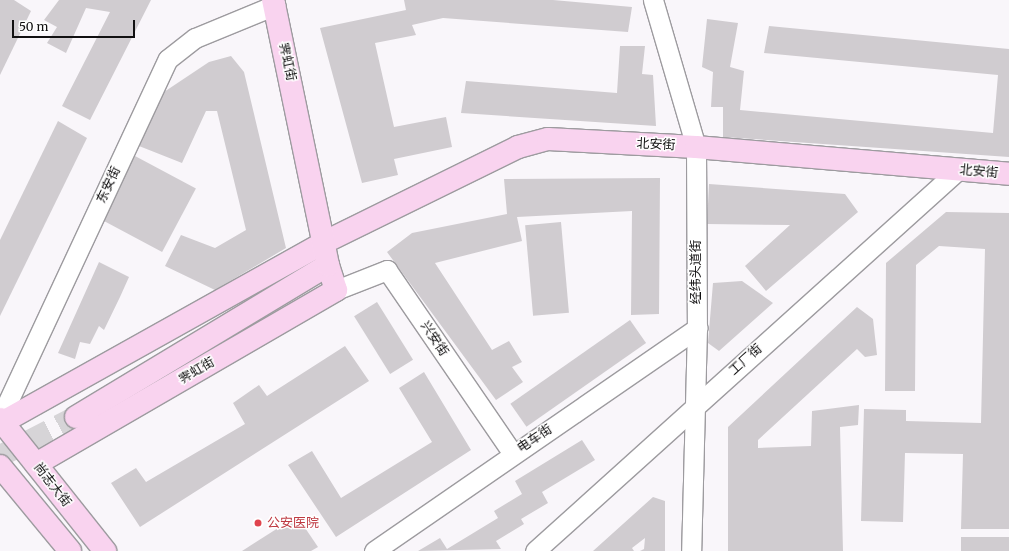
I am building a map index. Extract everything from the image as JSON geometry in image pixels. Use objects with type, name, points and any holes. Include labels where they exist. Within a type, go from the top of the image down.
[{"type":"main road","name":"霁虹街","points":[[36,464],[336,290],[328,265],[325,242],[274,2]]},
{"type":"main road","name":"北安街","points":[[2,412],[325,242],[518,146],[548,139],[696,147],[1009,174]]},
{"type":"main road","name":"霁虹街","points":[[76,417],[328,265]]},
{"type":"main road","name":"尚志大街","points":[[2,412],[36,464],[104,551]]},
{"type":"main road","points":[[1,469],[70,551]]},
{"type":"street","name":"经纬头道街","points":[[653,0],[696,147],[697,328],[692,409],[691,551]]},
{"type":"street","name":"东安街","points":[[2,412],[168,59],[195,38],[274,2]]},
{"type":"street","name":"工厂街","points":[[535,551],[958,170]]},
{"type":"street","name":"兴安街","points":[[336,290],[387,270],[513,454]]},
{"type":"street","name":"电车街","points":[[374,551],[697,328]]},
{"type":"building","points":[[0,0],[14,0],[31,11],[0,75]]},
{"type":"building","points":[[59,0],[151,0],[90,120],[62,106],[110,12],[86,8],[66,53],[47,43],[57,27],[44,20]]},
{"type":"building","points":[[404,0],[553,0],[632,7],[628,32],[443,18],[412,25],[416,35],[375,43],[394,127],[446,117],[452,147],[394,159],[398,175],[362,183],[320,28],[406,10]]},
{"type":"building","points":[[707,19],[738,23],[730,67],[744,71],[740,110],[993,133],[998,75],[764,53],[769,26],[1009,49],[1009,157],[723,137],[723,107],[711,107],[713,72],[702,67]]},
{"type":"building","points":[[620,46],[645,46],[642,74],[653,75],[656,126],[461,113],[466,81],[617,93]]},
{"type":"building","points":[[231,56],[244,72],[286,248],[215,290],[165,266],[181,235],[215,248],[246,230],[217,111],[206,111],[182,163],[139,146],[164,92],[209,62]]},
{"type":"building","points":[[58,121],[87,138],[0,316],[0,240]]},
{"type":"building","points":[[135,156],[196,188],[162,252],[101,220]]},
{"type":"building","points":[[660,178],[659,314],[631,315],[632,211],[517,217],[522,241],[435,263],[492,350],[509,341],[522,362],[512,367],[523,382],[496,400],[387,252],[412,233],[507,214],[504,179]]},
{"type":"building","points":[[709,184],[845,194],[858,212],[766,291],[745,266],[790,225],[707,224]]},
{"type":"building","points":[[946,212],[1009,213],[1009,529],[961,529],[963,454],[905,453],[903,522],[861,521],[864,409],[906,410],[906,421],[981,423],[985,249],[939,246],[916,265],[915,391],[885,391],[886,263]]},
{"type":"building","points":[[561,222],[569,313],[533,316],[525,225]]},
{"type":"building","points":[[99,262],[129,277],[104,330],[99,326],[90,344],[80,342],[75,359],[58,353]]},
{"type":"building","points":[[742,281],[773,303],[719,351],[708,343],[713,283]]},
{"type":"building","points":[[377,302],[413,360],[390,374],[354,316]]},
{"type":"building","points":[[857,307],[873,319],[877,355],[865,357],[857,349],[758,440],[758,448],[811,446],[812,411],[859,405],[858,425],[840,427],[843,551],[728,551],[728,427]]},
{"type":"building","points":[[630,320],[646,343],[526,427],[510,404]]},
{"type":"building","points":[[345,346],[369,381],[140,527],[111,483],[136,468],[146,482],[245,424],[233,403],[259,385],[267,396]]},
{"type":"building","points":[[424,372],[471,450],[336,537],[288,465],[312,451],[341,498],[432,442],[399,388]]},
{"type":"building","points":[[582,440],[595,460],[542,492],[548,503],[521,519],[524,524],[496,541],[501,549],[418,551],[440,538],[447,549],[498,518],[494,511],[522,494],[515,481]]},
{"type":"building","points":[[653,497],[665,501],[665,551],[640,551],[644,549],[645,538],[632,548],[634,551],[593,551]]},
{"type":"building","points":[[297,516],[318,547],[311,551],[242,551]]},
{"type":"building","points":[[961,537],[1009,537],[1009,551],[961,551]]},
{"type":"tunnel","points":[[0,456],[76,417]]},
{"type":"place","name":"公安医院","points":[[258,523]]}]
